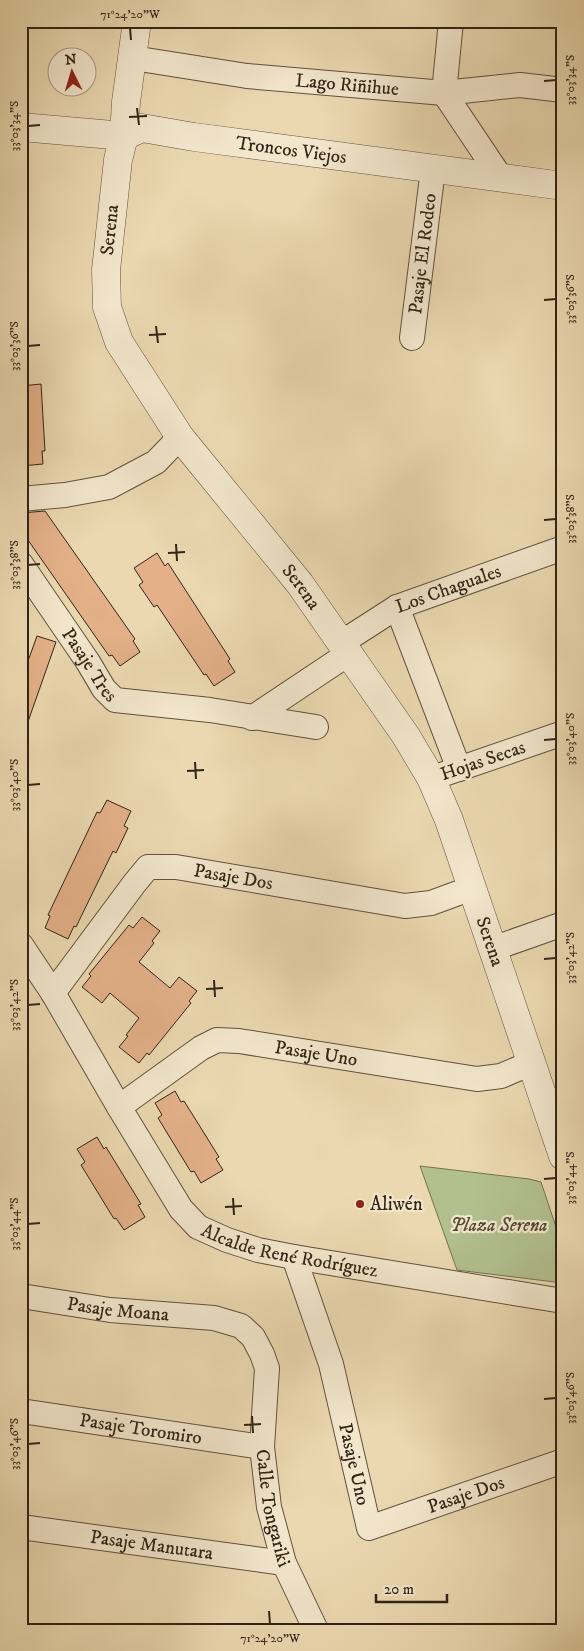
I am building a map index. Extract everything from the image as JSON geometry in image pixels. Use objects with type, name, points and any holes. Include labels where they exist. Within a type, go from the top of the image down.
[{"type":"street","name":"Serena","points":[[137,21],[126,102],[124,136],[118,160],[106,270],[107,307],[119,342],[180,437],[300,584],[406,736],[431,778],[449,820],[531,1063],[554,1101],[563,1156]]},
{"type":"street","points":[[451,21],[444,93],[501,178]]},
{"type":"street","name":"Lago Riñihue","points":[[133,58],[247,76],[444,93],[520,85],[563,90]]},
{"type":"street","name":"Troncos Viejos","points":[[21,127],[124,136],[142,128],[203,138],[563,186]]},
{"type":"street","name":"Pasaje El Rodeo","points":[[412,338],[433,169]]},
{"type":"street","points":[[21,499],[65,495],[108,487],[156,462],[180,437]]},
{"type":"street","name":"Los Chaguales","points":[[344,648],[397,607],[563,548]]},
{"type":"street","name":"Pasaje Tres","points":[[21,564],[88,662],[104,689],[116,700],[210,710],[316,727]]},
{"type":"street","points":[[397,607],[458,769]]},
{"type":"street","points":[[252,718],[344,648]]},
{"type":"street","name":"Hojas Secas","points":[[431,778],[563,733]]},
{"type":"street","name":"Pasaje Dos","points":[[53,993],[148,867],[176,867],[405,906],[431,903],[472,888]]},
{"type":"street","points":[[492,949],[563,924]]},
{"type":"street","name":"Alcalde René Rodríguez","points":[[21,945],[53,993],[181,1209],[198,1228],[258,1250],[563,1301]]},
{"type":"street","name":"Pasaje Uno","points":[[119,1107],[201,1048],[216,1040],[239,1041],[477,1079],[501,1076],[531,1063]]},
{"type":"street","name":"Pasaje Uno","points":[[294,1257],[331,1364],[370,1528]]},
{"type":"street","name":"Pasaje Moana","points":[[21,1296],[110,1310],[214,1318]]},
{"type":"street","name":"Calle Tongariki","points":[[214,1318],[240,1326],[253,1337],[267,1368],[262,1446],[269,1507],[284,1563],[316,1630]]},
{"type":"street","name":"Pasaje Toromiro","points":[[21,1411],[262,1446]]},
{"type":"street","name":"Pasaje Dos","points":[[370,1528],[563,1461]]},
{"type":"street","name":"Pasaje Manutara","points":[[21,1527],[284,1563]]},
{"type":"green space","name":"Plaza Serena","points":[[420,1166],[541,1182],[563,1248],[563,1283],[457,1270]]},
{"type":"building","points":[[41,384],[45,451],[42,451],[43,464],[21,466],[21,386]]},
{"type":"building","points":[[45,511],[135,639],[133,641],[140,652],[120,666],[112,655],[109,656],[21,530],[21,513]]},
{"type":"building","points":[[157,553],[165,566],[168,563],[230,659],[228,661],[235,672],[214,686],[206,674],[204,675],[157,605],[154,607],[139,585],[143,582],[134,568]]},
{"type":"building","points":[[37,636],[56,642],[24,733],[21,733],[21,659],[28,661]]},
{"type":"building","points":[[107,800],[131,811],[124,826],[128,828],[116,853],[113,851],[76,927],[74,926],[68,939],[45,928],[50,916],[48,915],[97,812],[100,813]]},
{"type":"building","points":[[142,917],[160,931],[152,941],[154,943],[139,962],[170,988],[179,977],[197,991],[189,1001],[191,1003],[149,1055],[147,1053],[139,1063],[119,1047],[139,1018],[110,993],[102,1003],[82,987],[91,976],[89,974],[129,925],[133,928]]},
{"type":"building","points":[[175,1091],[181,1102],[184,1101],[219,1157],[216,1159],[223,1170],[201,1183],[194,1171],[191,1172],[158,1118],[162,1115],[155,1103]]},
{"type":"building","points":[[97,1137],[104,1149],[106,1147],[141,1204],[138,1205],[145,1217],[124,1230],[116,1218],[114,1219],[81,1165],[85,1162],[77,1149]]},
{"type":"place","name":"Aliwén","points":[[360,1204]]}]
